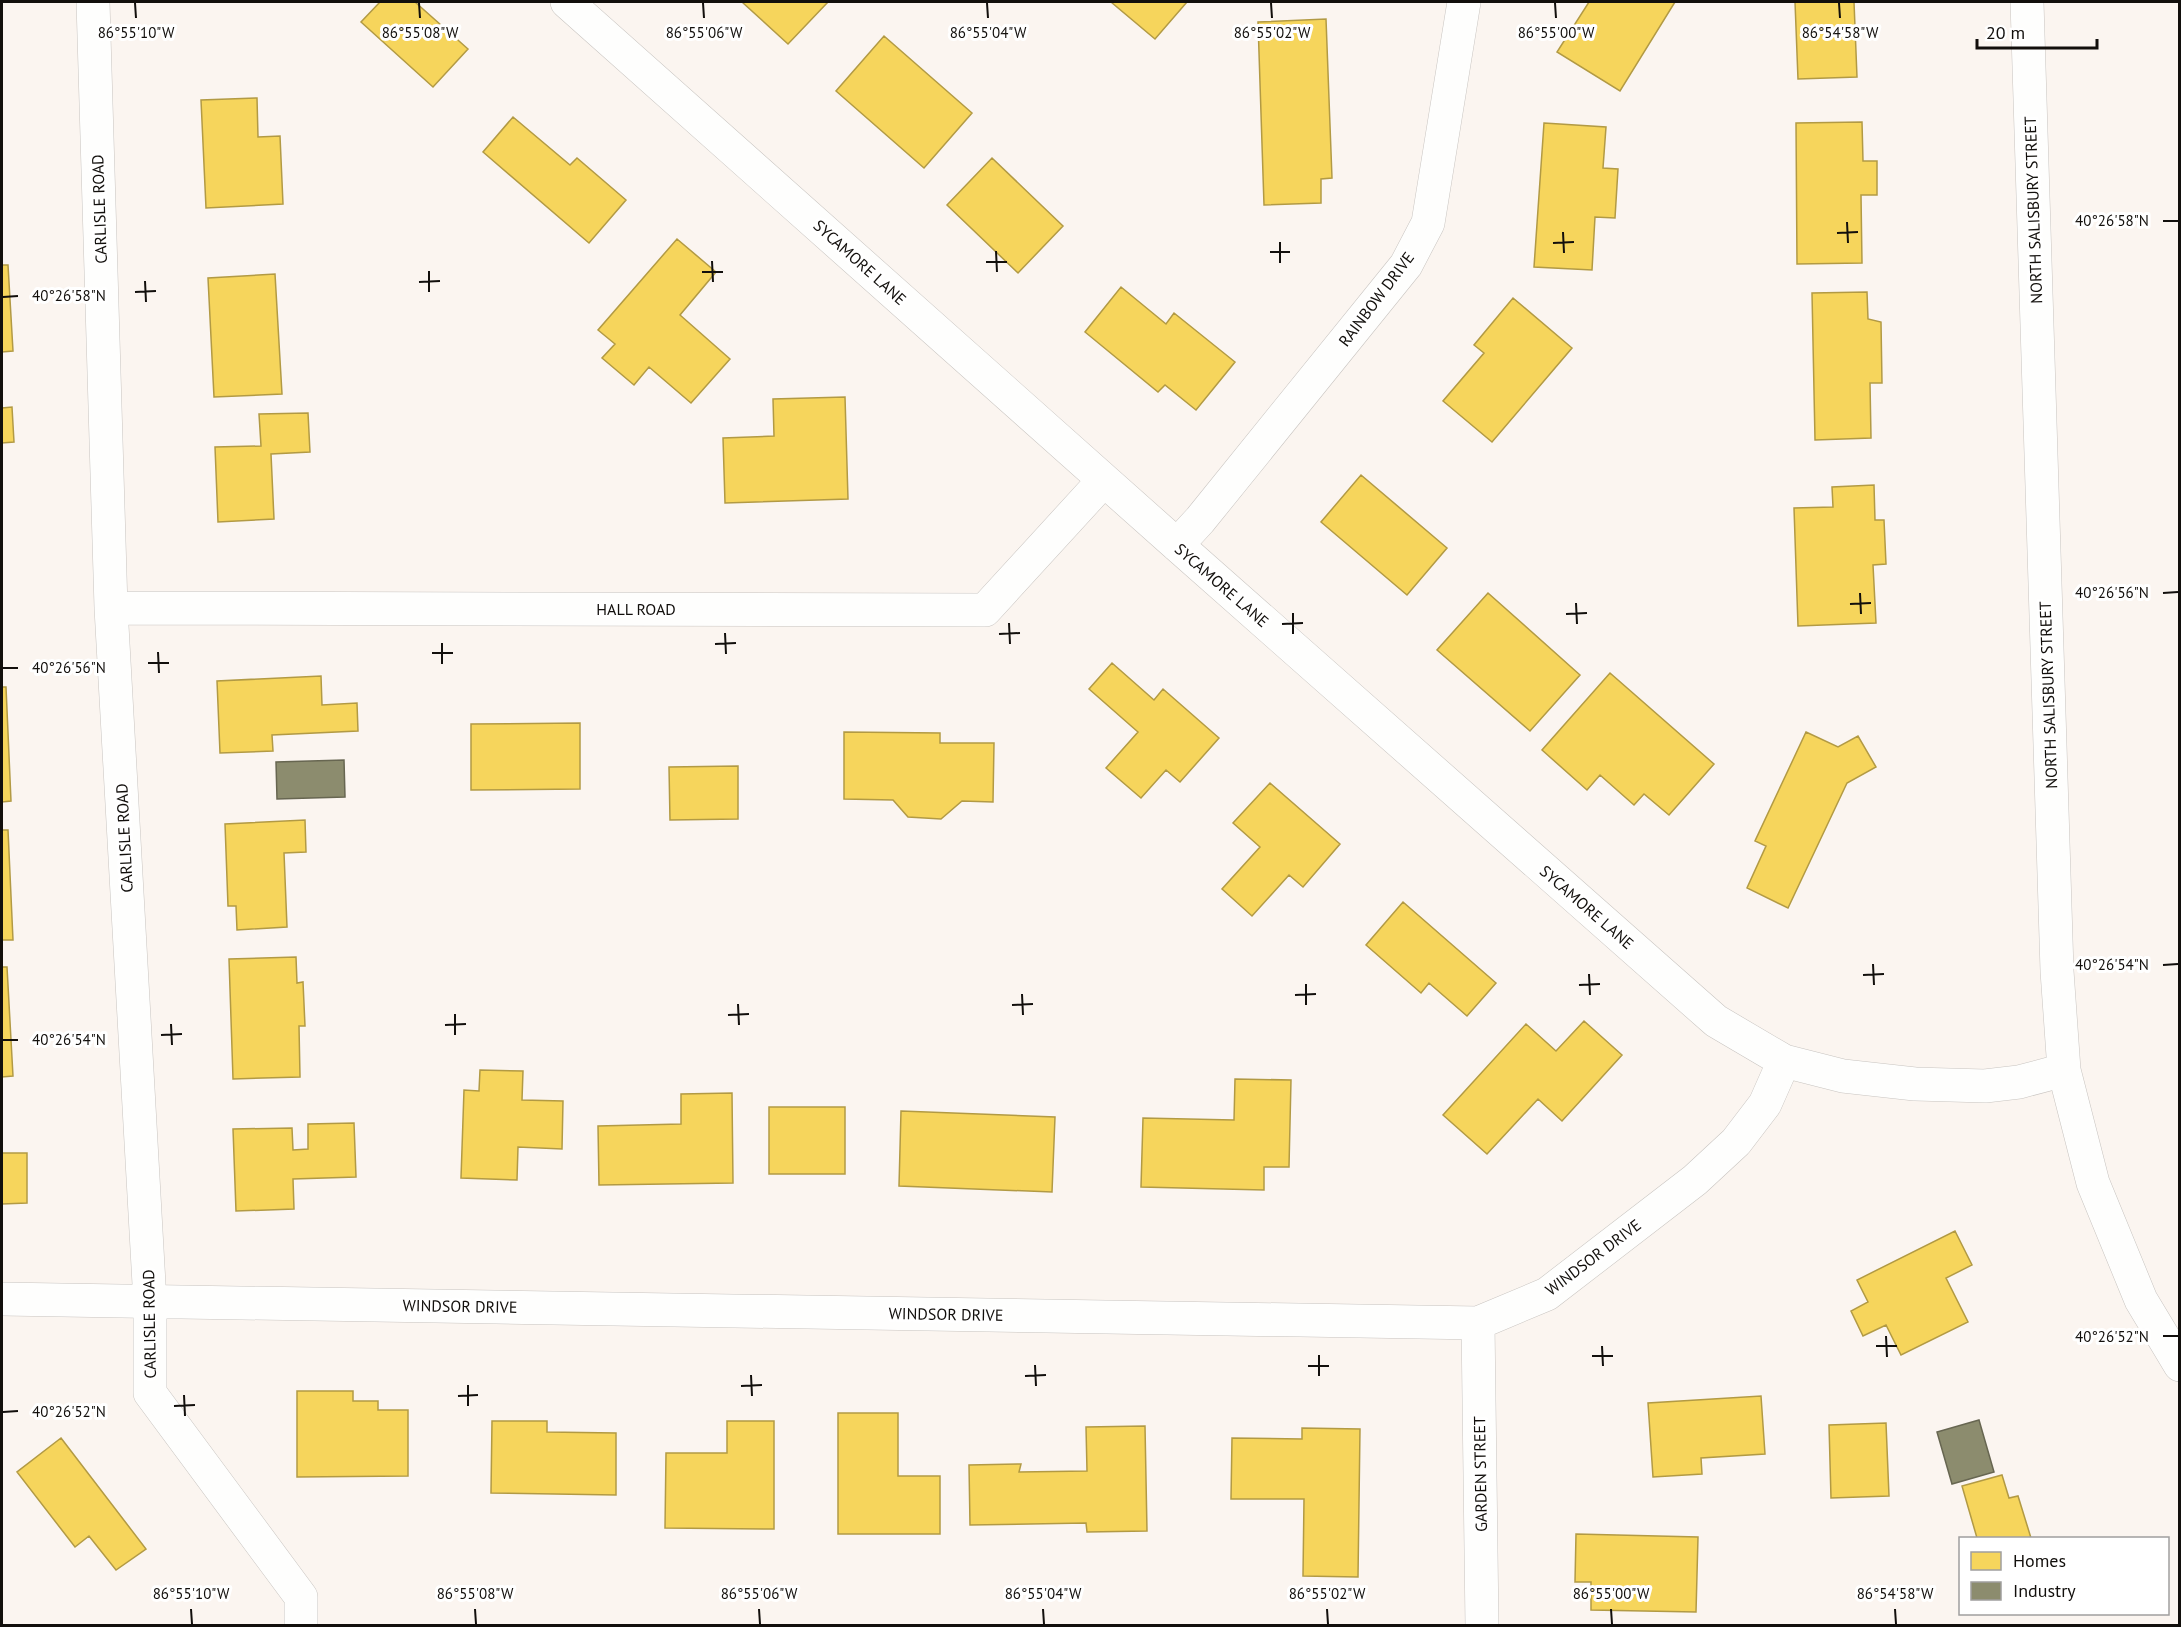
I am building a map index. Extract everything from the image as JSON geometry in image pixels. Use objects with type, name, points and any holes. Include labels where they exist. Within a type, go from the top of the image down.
[{"type":"street","name":"CARLISLE ROAD","points":[[93,2],[111,608],[150,1302],[150,1393],[301,1597],[301,1626]]},
{"type":"street","name":"SYCAMORE LANE","points":[[567,2],[1716,1021],[1784,1061],[1843,1076],[1916,1084],[1985,1086],[2019,1082],[2064,1070]]},
{"type":"street","name":"RAINBOW DRIVE","points":[[1177,545],[1200,520],[1406,265],[1428,223],[1464,2]]},
{"type":"street","name":"NORTH SALISBURY STREET","points":[[2027,2],[2057,971],[2064,1070],[2093,1184],[2141,1300],[2180,1365]]},
{"type":"street","name":"HALL ROAD","points":[[111,608],[985,610],[1104,480]]},
{"type":"street","name":"WINDSOR DRIVE","points":[[2,1299],[1478,1323],[1546,1294],[1695,1180],[1736,1142],[1765,1104],[1784,1061]]},
{"type":"street","name":"GARDEN STREET","points":[[1478,1323],[1482,1626]]},
{"type":"building: Homes","points":[[380,2],[415,2],[468,49],[433,87],[361,22]]},
{"type":"building: Homes","points":[[742,2],[828,2],[788,44]]},
{"type":"building: Homes","points":[[1111,2],[1187,2],[1155,39]]},
{"type":"building: Homes","points":[[1589,2],[1675,2],[1620,91],[1557,52]]},
{"type":"building: Homes","points":[[1795,2],[1854,2],[1857,77],[1798,79]]},
{"type":"building: Homes","points":[[1326,19],[1332,178],[1321,179],[1321,203],[1264,205],[1258,22]]},
{"type":"building: Homes","points":[[884,36],[972,113],[924,168],[836,91]]},
{"type":"building: Homes","points":[[257,98],[258,137],[280,136],[283,204],[206,208],[201,100]]},
{"type":"building: Homes","points":[[513,117],[570,165],[577,158],[626,200],[589,243],[483,152]]},
{"type":"building: Homes","points":[[1862,122],[1863,161],[1877,161],[1877,195],[1861,195],[1862,263],[1797,264],[1796,123]]},
{"type":"building: Homes","points":[[1544,123],[1606,127],[1603,168],[1618,169],[1615,218],[1595,217],[1592,270],[1534,267]]},
{"type":"building: Homes","points":[[992,158],[1063,226],[1018,273],[947,205]]},
{"type":"building: Homes","points":[[677,239],[716,272],[680,315],[730,359],[691,403],[649,367],[634,385],[602,358],[615,344],[598,330]]},
{"type":"building: Homes","points":[[2,265],[8,265],[13,351],[2,352]]},
{"type":"building: Homes","points":[[275,274],[282,394],[214,397],[208,278]]},
{"type":"building: Homes","points":[[1121,287],[1166,324],[1174,313],[1235,362],[1196,410],[1165,385],[1158,392],[1085,332]]},
{"type":"building: Homes","points":[[1867,292],[1868,319],[1881,322],[1882,383],[1870,383],[1871,438],[1815,440],[1812,293]]},
{"type":"building: Homes","points":[[1513,298],[1572,348],[1492,442],[1443,401],[1484,353],[1474,345]]},
{"type":"building: Homes","points":[[845,397],[848,499],[725,503],[723,438],[774,436],[773,399]]},
{"type":"building: Homes","points":[[12,407],[14,442],[2,443],[2,408]]},
{"type":"building: Homes","points":[[308,413],[310,452],[271,454],[274,519],[218,522],[215,447],[261,446],[259,414]]},
{"type":"building: Homes","points":[[1361,475],[1447,548],[1407,595],[1321,522]]},
{"type":"building: Homes","points":[[1874,485],[1875,520],[1884,520],[1886,564],[1873,565],[1876,623],[1798,626],[1794,508],[1833,507],[1832,487]]},
{"type":"building: Homes","points":[[1488,593],[1580,675],[1530,731],[1437,650]]},
{"type":"building: Homes","points":[[1112,663],[1154,700],[1163,689],[1219,738],[1180,782],[1166,770],[1141,798],[1106,768],[1138,732],[1089,689]]},
{"type":"building: Homes","points":[[1610,673],[1714,764],[1669,815],[1644,794],[1634,805],[1600,775],[1587,790],[1542,750]]},
{"type":"building: Homes","points":[[321,676],[322,705],[357,703],[358,731],[272,735],[273,751],[220,753],[217,681]]},
{"type":"building: Homes","points":[[2,687],[6,687],[11,801],[2,802]]},
{"type":"building: Homes","points":[[580,723],[580,789],[471,790],[471,724]]},
{"type":"building: Homes","points":[[844,732],[940,733],[940,743],[994,743],[993,802],[962,801],[941,819],[908,817],[893,800],[844,799]]},
{"type":"building: Homes","points":[[1806,732],[1838,747],[1858,736],[1876,767],[1847,783],[1788,908],[1747,888],[1766,846],[1755,841]]},
{"type":"building: Homes","points":[[738,766],[738,819],[670,820],[669,767]]},
{"type":"building: Homes","points":[[1270,783],[1340,844],[1303,887],[1289,875],[1252,916],[1222,889],[1260,847],[1233,823]]},
{"type":"building: Homes","points":[[305,820],[306,852],[284,853],[287,927],[237,930],[236,906],[228,906],[225,824]]},
{"type":"building: Homes","points":[[2,830],[8,830],[13,940],[2,940]]},
{"type":"building: Homes","points":[[1403,902],[1496,983],[1467,1016],[1429,983],[1421,993],[1366,945]]},
{"type":"building: Homes","points":[[296,957],[297,983],[303,982],[305,1026],[299,1026],[300,1077],[233,1079],[229,959]]},
{"type":"building: Homes","points":[[2,967],[7,967],[13,1076],[2,1077]]},
{"type":"building: Homes","points":[[1584,1021],[1622,1055],[1562,1121],[1538,1099],[1487,1154],[1443,1115],[1526,1024],[1556,1051]]},
{"type":"building: Homes","points":[[480,1070],[523,1071],[522,1100],[563,1101],[562,1149],[518,1147],[517,1180],[461,1178],[464,1090],[479,1091]]},
{"type":"building: Homes","points":[[1235,1079],[1291,1080],[1289,1167],[1264,1167],[1264,1190],[1141,1187],[1143,1118],[1234,1120]]},
{"type":"building: Homes","points":[[732,1093],[733,1183],[599,1185],[598,1126],[681,1124],[681,1094]]},
{"type":"building: Homes","points":[[769,1107],[845,1107],[845,1174],[769,1174]]},
{"type":"building: Homes","points":[[901,1111],[1055,1117],[1052,1192],[899,1186]]},
{"type":"building: Homes","points":[[354,1123],[356,1177],[293,1179],[294,1209],[236,1211],[233,1129],[292,1128],[293,1150],[308,1149],[308,1124]]},
{"type":"building: Homes","points":[[2,1153],[27,1153],[27,1203],[2,1204]]},
{"type":"building: Homes","points":[[1955,1231],[1972,1265],[1946,1278],[1968,1322],[1901,1355],[1886,1325],[1863,1336],[1851,1311],[1868,1302],[1857,1280]]},
{"type":"building: Homes","points":[[297,1391],[353,1391],[353,1401],[378,1401],[378,1410],[408,1410],[408,1476],[297,1477]]},
{"type":"building: Homes","points":[[1761,1396],[1765,1454],[1701,1458],[1702,1474],[1653,1477],[1648,1403]]},
{"type":"building: Homes","points":[[838,1413],[898,1413],[898,1476],[940,1476],[940,1534],[838,1534]]},
{"type":"building: Homes","points":[[492,1421],[547,1421],[547,1432],[616,1433],[616,1495],[491,1493]]},
{"type":"building: Homes","points":[[727,1421],[774,1421],[774,1529],[665,1528],[666,1453],[727,1453]]},
{"type":"building: Homes","points":[[1886,1423],[1889,1496],[1831,1498],[1829,1425]]},
{"type":"building: Homes","points":[[1145,1426],[1147,1531],[1087,1532],[1086,1523],[970,1525],[969,1465],[1021,1464],[1019,1472],[1087,1471],[1086,1427]]},
{"type":"building: Homes","points":[[1302,1428],[1360,1429],[1358,1577],[1303,1576],[1304,1499],[1231,1499],[1232,1438],[1302,1439]]},
{"type":"building: Homes","points":[[61,1438],[146,1549],[116,1570],[89,1536],[75,1547],[17,1472]]},
{"type":"building: Homes","points":[[2002,1475],[2009,1498],[2018,1496],[2031,1537],[1977,1537],[1962,1486]]},
{"type":"building: Homes","points":[[1576,1534],[1698,1537],[1696,1612],[1591,1610],[1591,1582],[1575,1582]]},
{"type":"building: Industry","points":[[344,760],[345,797],[277,799],[276,762]]},
{"type":"building: Industry","points":[[1979,1420],[1994,1472],[1952,1484],[1937,1432]]}]
